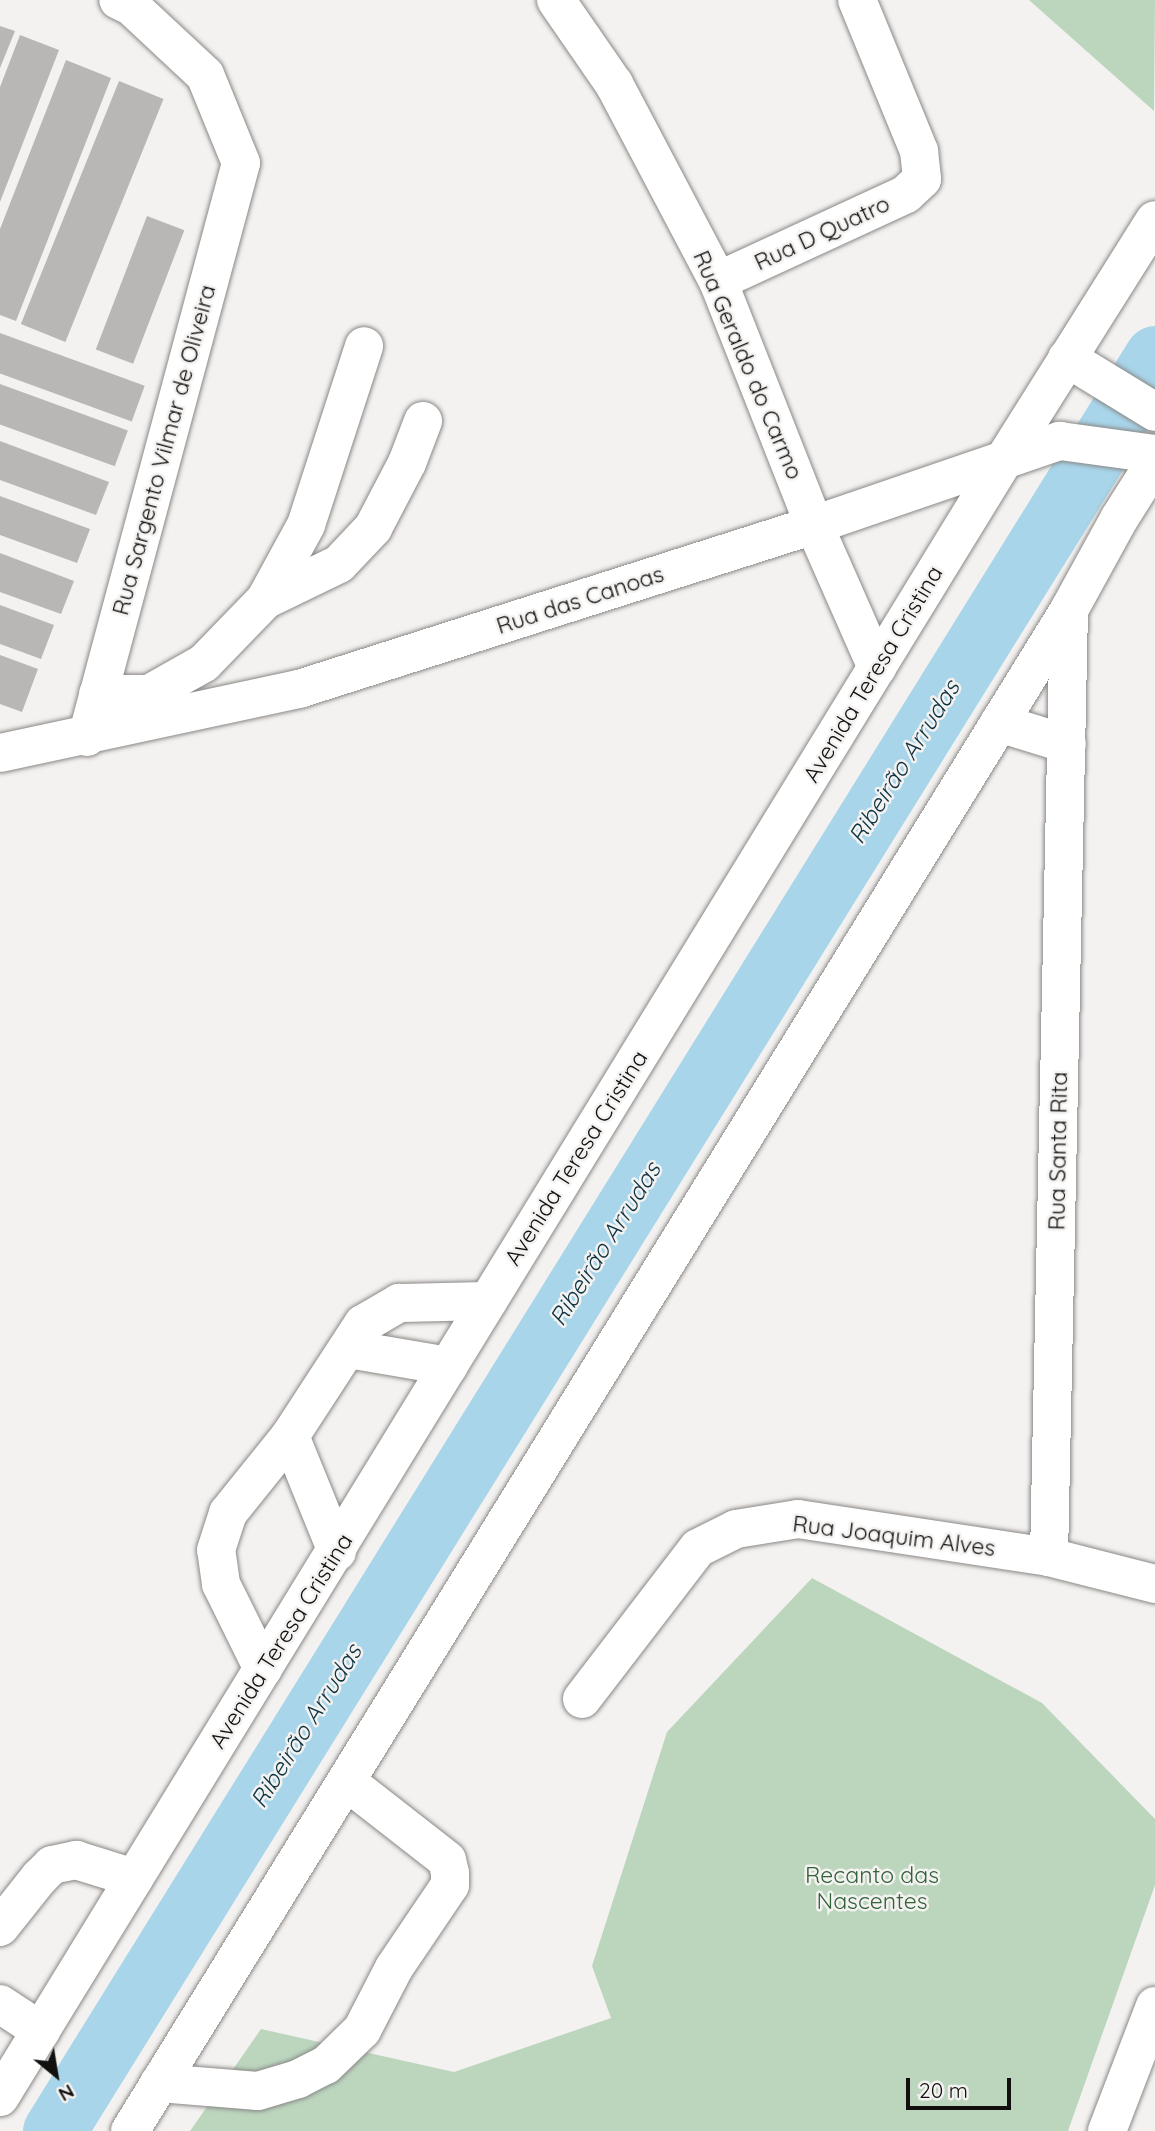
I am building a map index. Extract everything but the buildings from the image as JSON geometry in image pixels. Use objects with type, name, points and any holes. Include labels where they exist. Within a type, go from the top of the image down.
[{"type":"street","name":"Rua Sargento Vilmar de Oliveira","points":[[87,737],[241,163],[205,75],[131,6],[118,0]]},
{"type":"street","name":"Rua Geraldo do Carmo","points":[[556,0],[614,83],[718,281],[814,525],[877,668]]},
{"type":"street","name":"Rua D Quatro","points":[[718,281],[906,194],[922,179],[919,151],[858,0]]},
{"type":"street","name":"Avenida Teresa Cristina","points":[[0,2097],[337,1552],[1005,458],[1155,220]]},
{"type":"street","points":[[98,694],[149,694],[204,663],[265,600],[306,525],[364,346]]},
{"type":"street","points":[[1067,358],[1155,412]]},
{"type":"street","points":[[265,600],[339,564],[373,528],[407,463],[423,421]]},
{"type":"street","name":"Rua das Canoas","points":[[0,754],[299,689],[814,525],[1060,441],[1147,455]]},
{"type":"street","points":[[130,2131],[1069,610],[1119,519],[1147,455]]},
{"type":"street","points":[[1119,519],[1155,503]]},
{"type":"street","name":"Rua Santa Rita","points":[[1049,1557],[1069,610]]},
{"type":"street","points":[[999,723],[1067,744]]},
{"type":"street","points":[[263,1669],[221,1584],[216,1550],[228,1513],[290,1436],[363,1324],[399,1303],[488,1301]]},
{"type":"street","points":[[348,1349],[449,1366]]},
{"type":"street","points":[[290,1436],[337,1552]]},
{"type":"street","name":"Rua Joaquim Alves","points":[[582,1699],[698,1548],[736,1529],[798,1519],[1049,1557],[1155,1584]]},
{"type":"street","points":[[159,2083],[258,2091],[299,2079],[326,2065],[362,2030],[394,1968],[450,1885],[450,1873],[447,1860],[346,1781]]},
{"type":"street","points":[[0,1927],[38,1878],[52,1866],[76,1860],[134,1878]]},
{"type":"street","points":[[0,2004],[41,2031]]},
{"type":"street","points":[[1107,2131],[1155,2006]]},
{"type":"green space","points":[[1029,0],[1155,0],[1154,111]]},
{"type":"green space","name":"Recanto das Nascentes","points":[[812,1578],[1042,1703],[1155,1819],[1155,1885],[1068,2131],[190,2131],[261,2029],[454,2072],[611,2018],[592,1966],[667,1732]]},
{"type":"waterway","name":"Ribeirão Arrudas","points":[[54,2131],[1155,357]]}]
